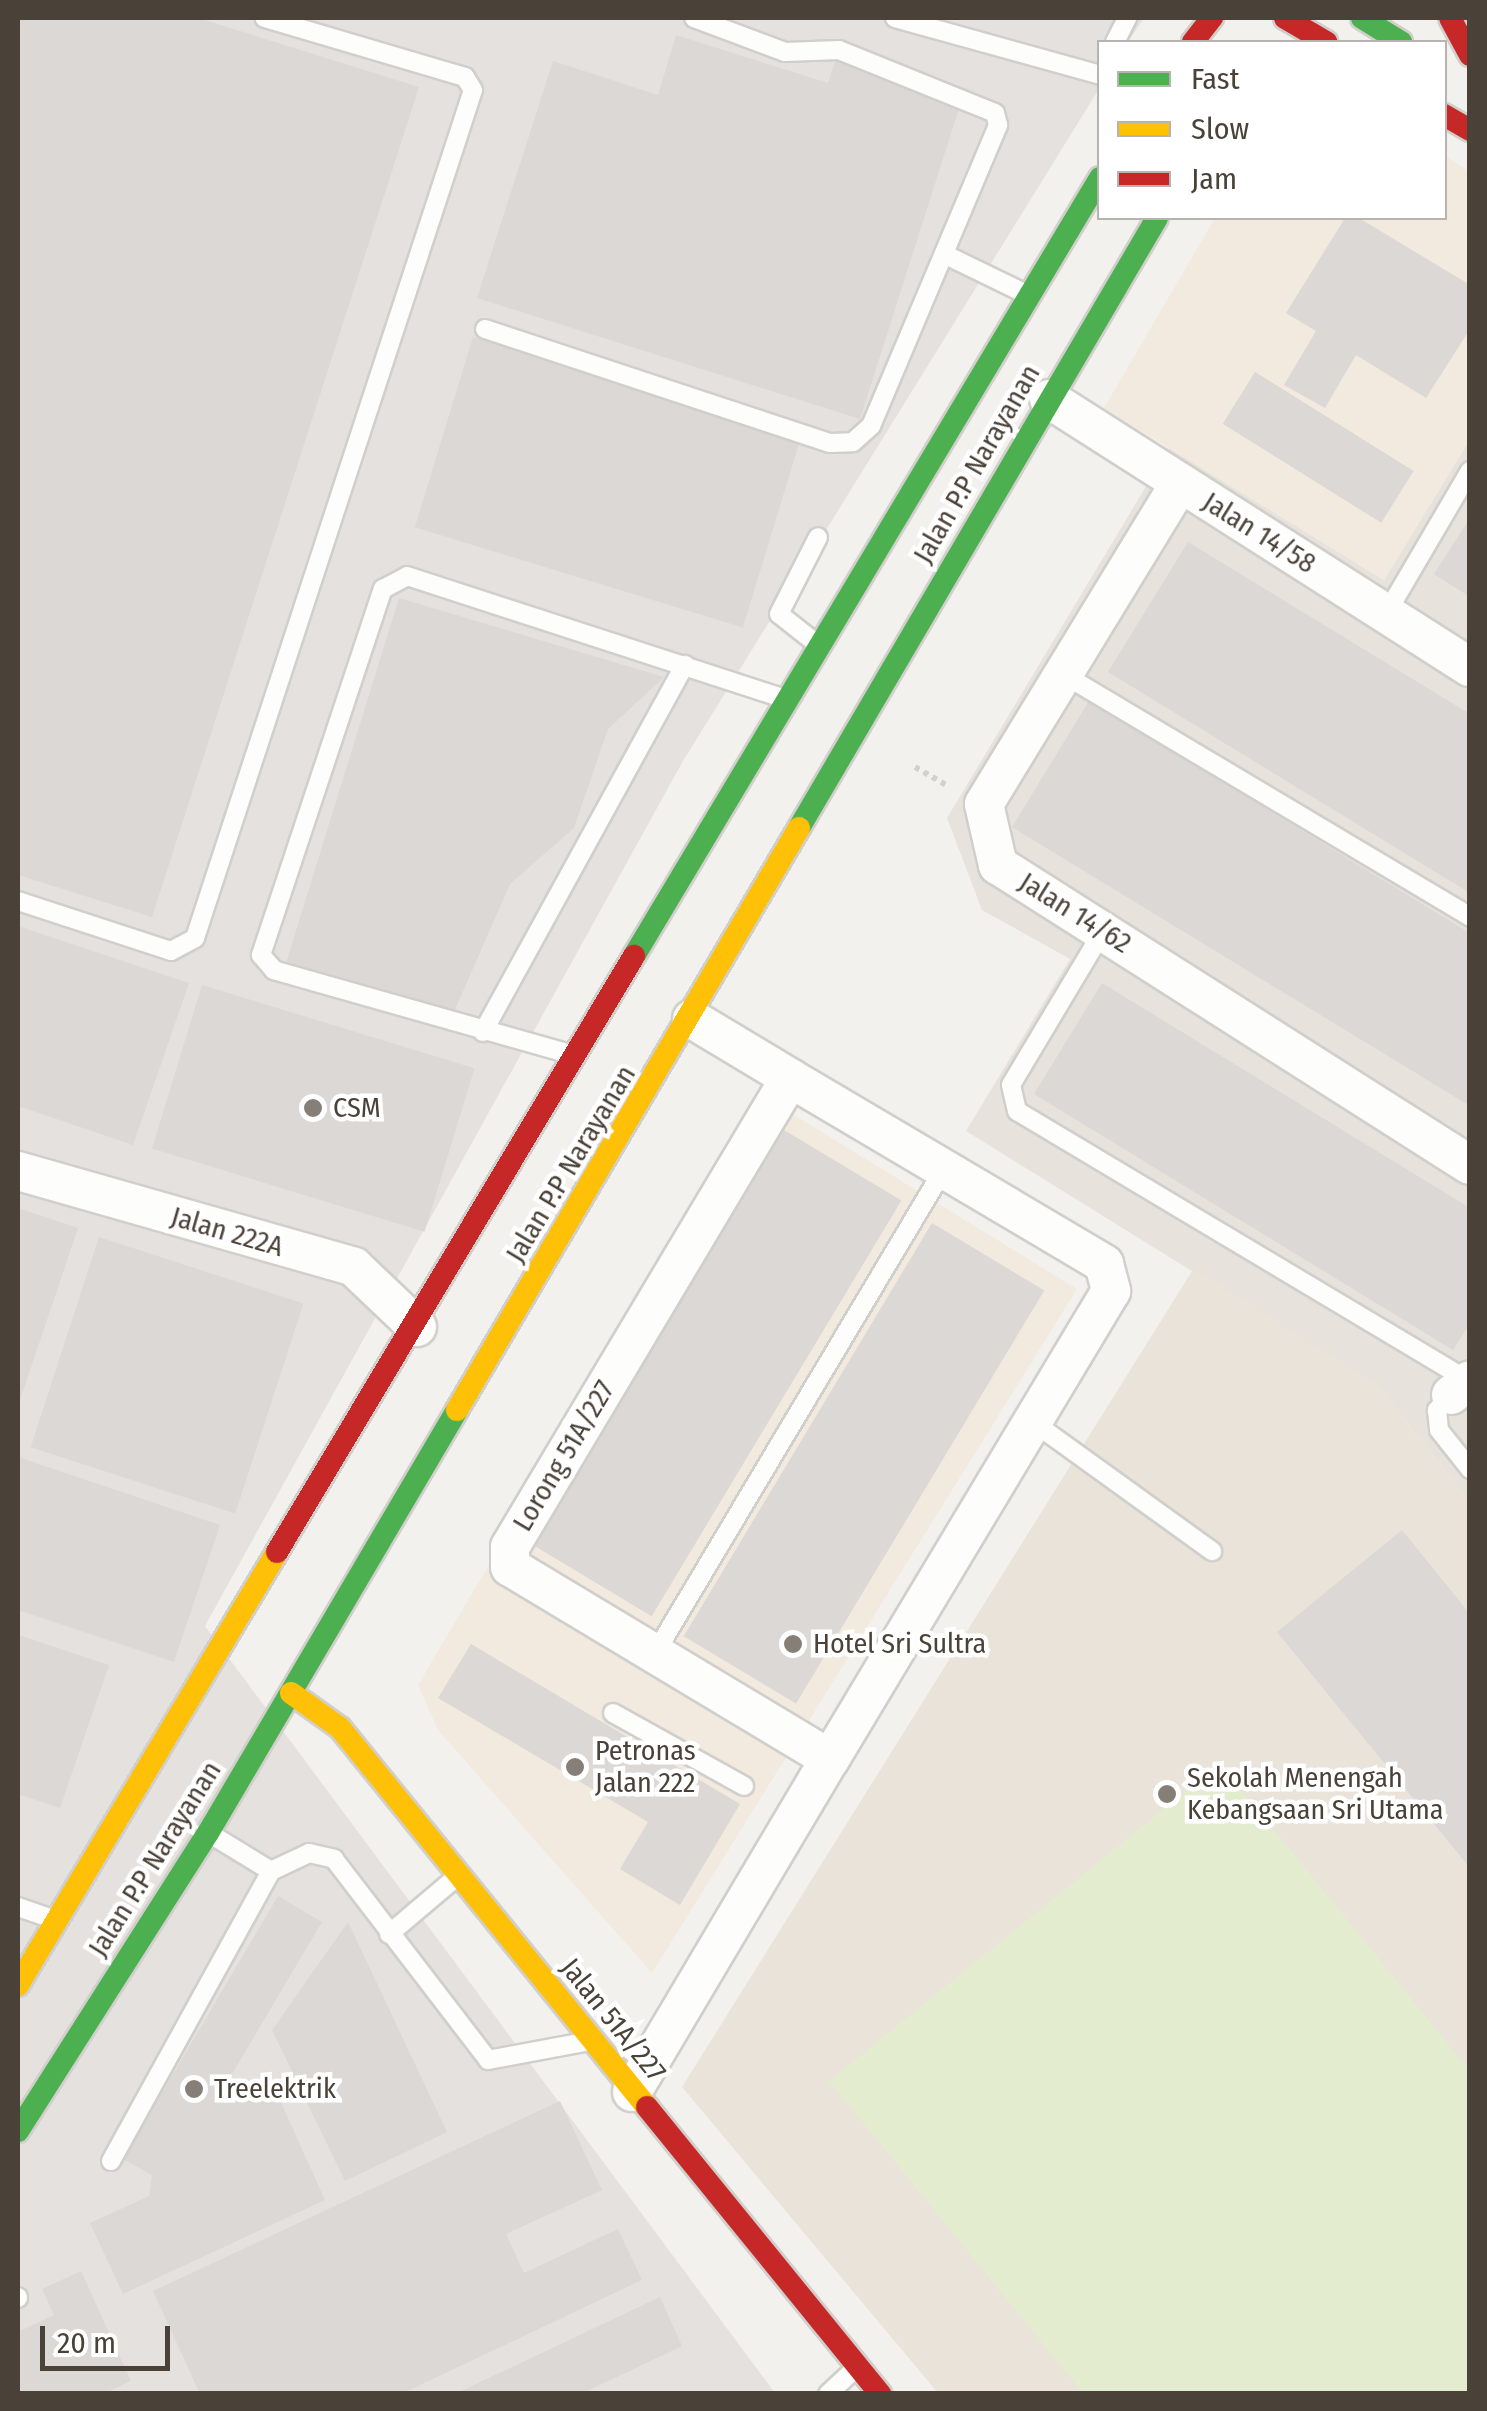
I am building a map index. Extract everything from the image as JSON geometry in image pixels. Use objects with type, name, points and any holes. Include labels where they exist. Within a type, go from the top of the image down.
[{"type":"main road","points":[[1180,40],[1194,18]]},
{"type":"main road","points":[[1194,40],[1212,18]]},
{"type":"main road","points":[[1267,40],[1283,18],[1322,40]]},
{"type":"main road","points":[[1362,18],[1398,40]]},
{"type":"main road","points":[[1450,18],[1470,56]]},
{"type":"main road","points":[[1447,117],[1470,134]]},
{"type":"main road","name":"Jalan P.P Narayanan","points":[[18,1985],[417,1327],[1097,183]]},
{"type":"main road","name":"Jalan P.P Narayanan","points":[[18,2131],[208,1833],[291,1694],[692,1019],[1157,220]]},
{"type":"main road","name":"Jalan 51A/227","points":[[291,1694],[340,1728],[880,2394]]},
{"type":"street","name":"Jalan 14/58","points":[[1049,400],[1470,667]]},
{"type":"street","name":"Jalan 14/62","points":[[1180,483],[984,804],[998,864],[1464,1151]]},
{"type":"street","points":[[632,2092],[1112,1290],[1104,1264],[692,1019]]},
{"type":"street","name":"Lorong 51A/227","points":[[790,1078],[510,1547],[510,1567],[830,1760]]},
{"type":"street","name":"Jalan 222A","points":[[18,1171],[354,1266],[417,1327]]},
{"type":"lane","points":[[18,901],[170,951],[195,938],[473,90],[465,77],[265,18]]},
{"type":"lane","points":[[485,328],[830,444],[852,442],[872,426],[998,125],[986,104],[839,50],[785,52],[694,18]]},
{"type":"lane","points":[[895,18],[1097,74]]},
{"type":"lane","points":[[1116,40],[1128,18]]},
{"type":"lane","points":[[946,255],[1031,296]]},
{"type":"lane","points":[[1386,614],[1470,471]]},
{"type":"lane","points":[[818,537],[779,614],[822,647]]},
{"type":"lane","points":[[578,1056],[482,1032],[274,970],[261,955],[383,588],[407,576],[685,664],[790,702]]},
{"type":"lane","points":[[482,1032],[685,664]]},
{"type":"lane","points":[[1063,674],[1470,918]]},
{"type":"lane","points":[[1103,930],[1011,1085],[1018,1111],[1463,1385],[1437,1410],[1440,1430],[1470,1469]]},
{"type":"lane","points":[[654,1655],[944,1169]]},
{"type":"lane","points":[[1032,1422],[1212,1551]]},
{"type":"lane","points":[[614,1713],[744,1786]]},
{"type":"lane","points":[[208,1833],[271,1872]]},
{"type":"lane","points":[[111,2161],[271,1872],[310,1853],[334,1859],[488,2060],[592,2041]]},
{"type":"lane","points":[[390,1934],[459,1876]]},
{"type":"lane","points":[[18,1907],[57,1920]]},
{"type":"lane","points":[[828,2394],[858,2367]]},
{"type":"path","points":[[915,767],[966,797]]},
{"type":"shaded area","points":[[18,18],[1144,18],[1129,40],[1097,40],[1097,92],[683,761],[205,1626],[775,2393],[18,2393]]},
{"type":"shaded area","points":[[1447,157],[1469,171],[1469,441],[1384,580],[1104,408],[1214,220],[1447,220]]},
{"type":"shaded area","points":[[1469,441],[1469,1502],[1379,1387],[966,1131],[1070,959],[982,910],[947,818],[1169,448],[1384,580]]},
{"type":"shaded area","points":[[765,1097],[1077,1289],[652,1973],[438,1730],[418,1685]]},
{"type":"shaded area","name":"Sekolah Menengah Kebangsaan Sri Utama","points":[[1194,1268],[1379,1387],[1469,1502],[1469,2393],[938,2393],[682,2087]]},
{"type":"green space","points":[[1220,1763],[1469,2070],[1469,2393],[1083,2393],[829,2081]]},
{"type":"building","points":[[18,18],[198,18],[419,87],[152,917],[18,875]]},
{"type":"building","points":[[676,35],[828,83],[836,59],[962,99],[860,419],[477,298],[553,61],[658,95]]},
{"type":"building","points":[[1344,220],[1362,220],[1470,285],[1470,329],[1426,398],[1356,355],[1325,408],[1284,385],[1316,331],[1286,313]]},
{"type":"building","points":[[473,337],[801,437],[743,628],[415,527]]},
{"type":"building","points":[[1255,372],[1414,471],[1381,523],[1223,424]]},
{"type":"building","points":[[1470,518],[1470,597],[1434,574]]},
{"type":"building","points":[[1188,542],[1470,714],[1470,893],[1108,672]]},
{"type":"building","points":[[399,598],[664,677],[608,729],[574,828],[510,884],[453,1014],[286,963]]},
{"type":"building","points":[[1089,701],[1470,933],[1470,1106],[1012,827]]},
{"type":"building","points":[[18,926],[189,983],[133,1145],[18,1106]]},
{"type":"building","points":[[1102,983],[1470,1208],[1470,1323],[1453,1350],[1034,1094]]},
{"type":"building","name":"CSM","points":[[202,985],[475,1068],[425,1232],[152,1149]]},
{"type":"building","points":[[784,1130],[901,1201],[652,1616],[534,1546]]},
{"type":"building","points":[[18,1208],[78,1228],[18,1406]]},
{"type":"building","points":[[932,1223],[1044,1290],[796,1704],[684,1636]]},
{"type":"building","points":[[99,1237],[303,1303],[235,1514],[31,1447]]},
{"type":"building","points":[[18,1457],[220,1525],[174,1662],[18,1610]]},
{"type":"building","points":[[1402,1530],[1470,1614],[1470,1868],[1277,1632]]},
{"type":"building","points":[[18,1635],[109,1665],[60,1808],[18,1794]]},
{"type":"building","points":[[471,1644],[740,1804],[680,1905],[620,1869],[648,1822],[438,1698]]},
{"type":"building","name":"Treelektrik","points":[[278,1896],[322,1922],[216,2101],[269,2076],[325,2200],[123,2294],[90,2223],[149,2196],[152,2175],[123,2159]]},
{"type":"building","points":[[348,1922],[447,2132],[345,2181],[272,2030]]},
{"type":"building","points":[[560,2101],[602,2190],[506,2234],[524,2273],[618,2229],[642,2280],[401,2394],[200,2394],[153,2291]]},
{"type":"building","points":[[81,2271],[131,2381],[103,2394],[18,2394],[18,2332],[54,2315],[42,2289]]},
{"type":"building","points":[[660,2297],[682,2346],[581,2394],[455,2394]]},
{"type":"traffic: fast","points":[[1362,18],[1398,40]]},
{"type":"traffic: fast","points":[[634,956],[1097,183]]},
{"type":"traffic: fast","points":[[799,828],[1156,220]]},
{"type":"traffic: fast","points":[[18,2131],[208,1833],[457,1410]]},
{"type":"traffic: slow","points":[[457,1410],[799,828]]},
{"type":"traffic: slow","points":[[18,1985],[277,1552]]},
{"type":"traffic: slow","points":[[291,1693],[340,1728],[647,2107]]},
{"type":"traffic: jam","points":[[1195,40],[1212,18]]},
{"type":"traffic: jam","points":[[1285,18],[1323,40]]},
{"type":"traffic: jam","points":[[1450,18],[1470,55]]},
{"type":"traffic: jam","points":[[1447,117],[1470,130]]},
{"type":"traffic: jam","points":[[277,1552],[634,956]]},
{"type":"traffic: jam","points":[[647,2107],[880,2394]]},
{"type":"place","name":"CSM","points":[[313,1108]]},
{"type":"place","name":"Hotel Sri Sultra","points":[[793,1644]]},
{"type":"place","name":"Petronas Jalan 222","points":[[575,1767]]},
{"type":"place","name":"Sekolah Menengah Kebangsaan Sri Utama","points":[[1167,1794]]},
{"type":"place","name":"Treelektrik","points":[[194,2089]]}]
